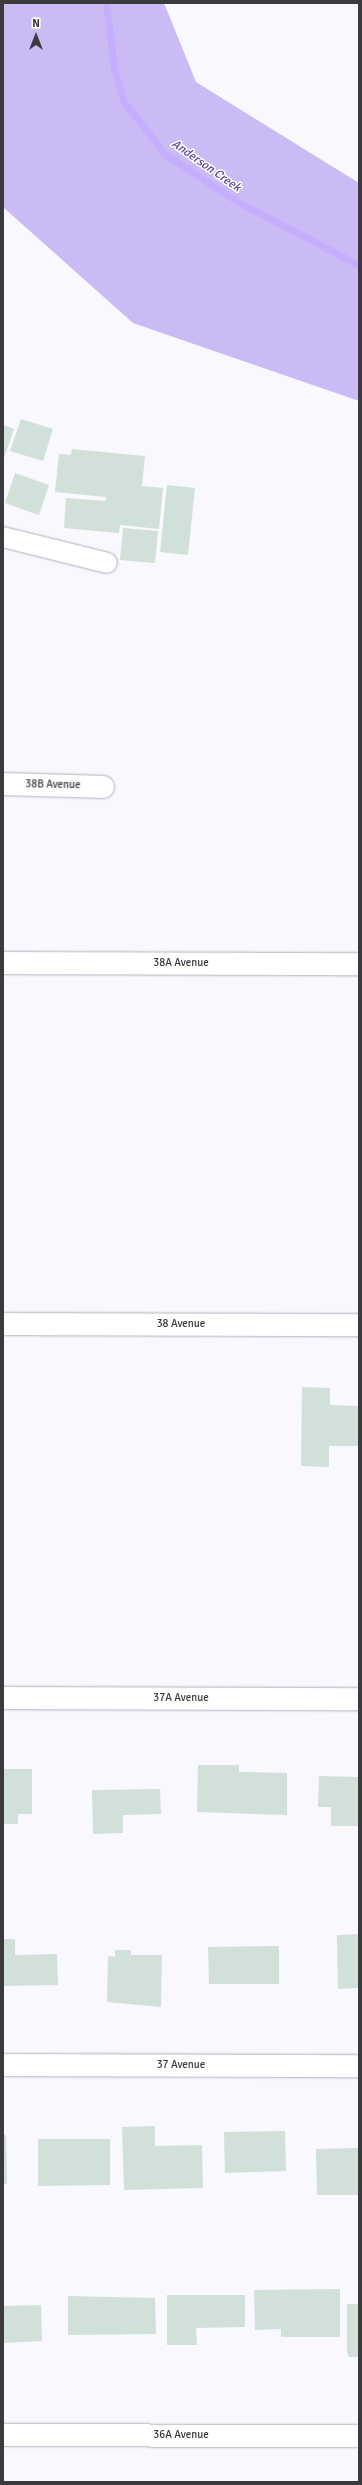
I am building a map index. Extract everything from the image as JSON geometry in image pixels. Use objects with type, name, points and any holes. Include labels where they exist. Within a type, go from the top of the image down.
[{"type":"street","points":[[3,537],[107,563]]},
{"type":"street","name":"38B Avenue","points":[[3,784],[103,787]]},
{"type":"street","name":"38A Avenue","points":[[3,963],[359,964]]},
{"type":"street","name":"38 Avenue","points":[[3,1324],[359,1325]]},
{"type":"street","name":"37A Avenue","points":[[3,1698],[359,1699]]},
{"type":"street","name":"37 Avenue","points":[[3,2065],[359,2066]]},
{"type":"street","name":"36A Avenue","points":[[3,2435],[359,2436]]},
{"type":"shaded area","points":[[3,3],[164,3],[196,82],[359,183],[359,401],[133,323],[3,207]]},
{"type":"building","points":[[21,419],[53,429],[43,461],[10,451]]},
{"type":"building","points":[[3,425],[14,429],[3,461]]},
{"type":"building","points":[[72,449],[145,456],[142,486],[163,488],[159,529],[120,525],[119,533],[64,528],[66,498],[105,501],[106,497],[55,492],[59,454],[71,455]]},
{"type":"building","points":[[15,473],[49,485],[39,515],[5,503]]},
{"type":"building","points":[[167,485],[195,488],[188,555],[160,552]]},
{"type":"building","points":[[123,528],[158,531],[155,563],[120,560]]},
{"type":"building","points":[[302,1387],[330,1388],[330,1405],[359,1406],[359,1446],[329,1446],[329,1467],[301,1466]]},
{"type":"building","points":[[198,1765],[239,1765],[239,1772],[287,1773],[287,1815],[197,1812]]},
{"type":"building","points":[[3,1769],[32,1769],[32,1814],[18,1814],[18,1824],[3,1824]]},
{"type":"building","points":[[319,1776],[359,1777],[359,1826],[331,1826],[331,1807],[318,1807]]},
{"type":"building","points":[[160,1789],[161,1814],[123,1815],[123,1833],[93,1834],[92,1790]]},
{"type":"building","points":[[359,1934],[359,1988],[338,1989],[337,1935]]},
{"type":"building","points":[[3,1939],[15,1939],[15,1955],[57,1954],[58,1985],[3,1986]]},
{"type":"building","points":[[279,1946],[279,1984],[209,1984],[208,1947]]},
{"type":"building","points":[[115,1950],[131,1950],[131,1955],[162,1955],[161,2007],[107,2002],[108,1956],[115,1957]]},
{"type":"building","points":[[155,2126],[155,2146],[202,2145],[203,2188],[124,2190],[122,2127]]},
{"type":"building","points":[[285,2131],[286,2171],[225,2173],[224,2132]]},
{"type":"building","points":[[3,2135],[6,2135],[7,2184],[3,2184]]},
{"type":"building","points":[[38,2139],[110,2139],[110,2185],[38,2186]]},
{"type":"building","points":[[359,2148],[359,2195],[317,2195],[316,2149]]},
{"type":"building","points":[[340,2289],[340,2337],[281,2337],[281,2329],[255,2330],[254,2290]]},
{"type":"building","points":[[167,2295],[245,2295],[245,2327],[196,2328],[197,2345],[167,2345]]},
{"type":"building","points":[[68,2296],[155,2298],[156,2334],[68,2335]]},
{"type":"building","points":[[347,2304],[359,2304],[359,2357],[349,2357],[347,2352]]},
{"type":"building","points":[[41,2305],[42,2341],[3,2343],[3,2306]]},
{"type":"waterway","name":"Anderson Creek","points":[[106,3],[114,68],[124,102],[165,154],[240,203],[359,265]]}]
